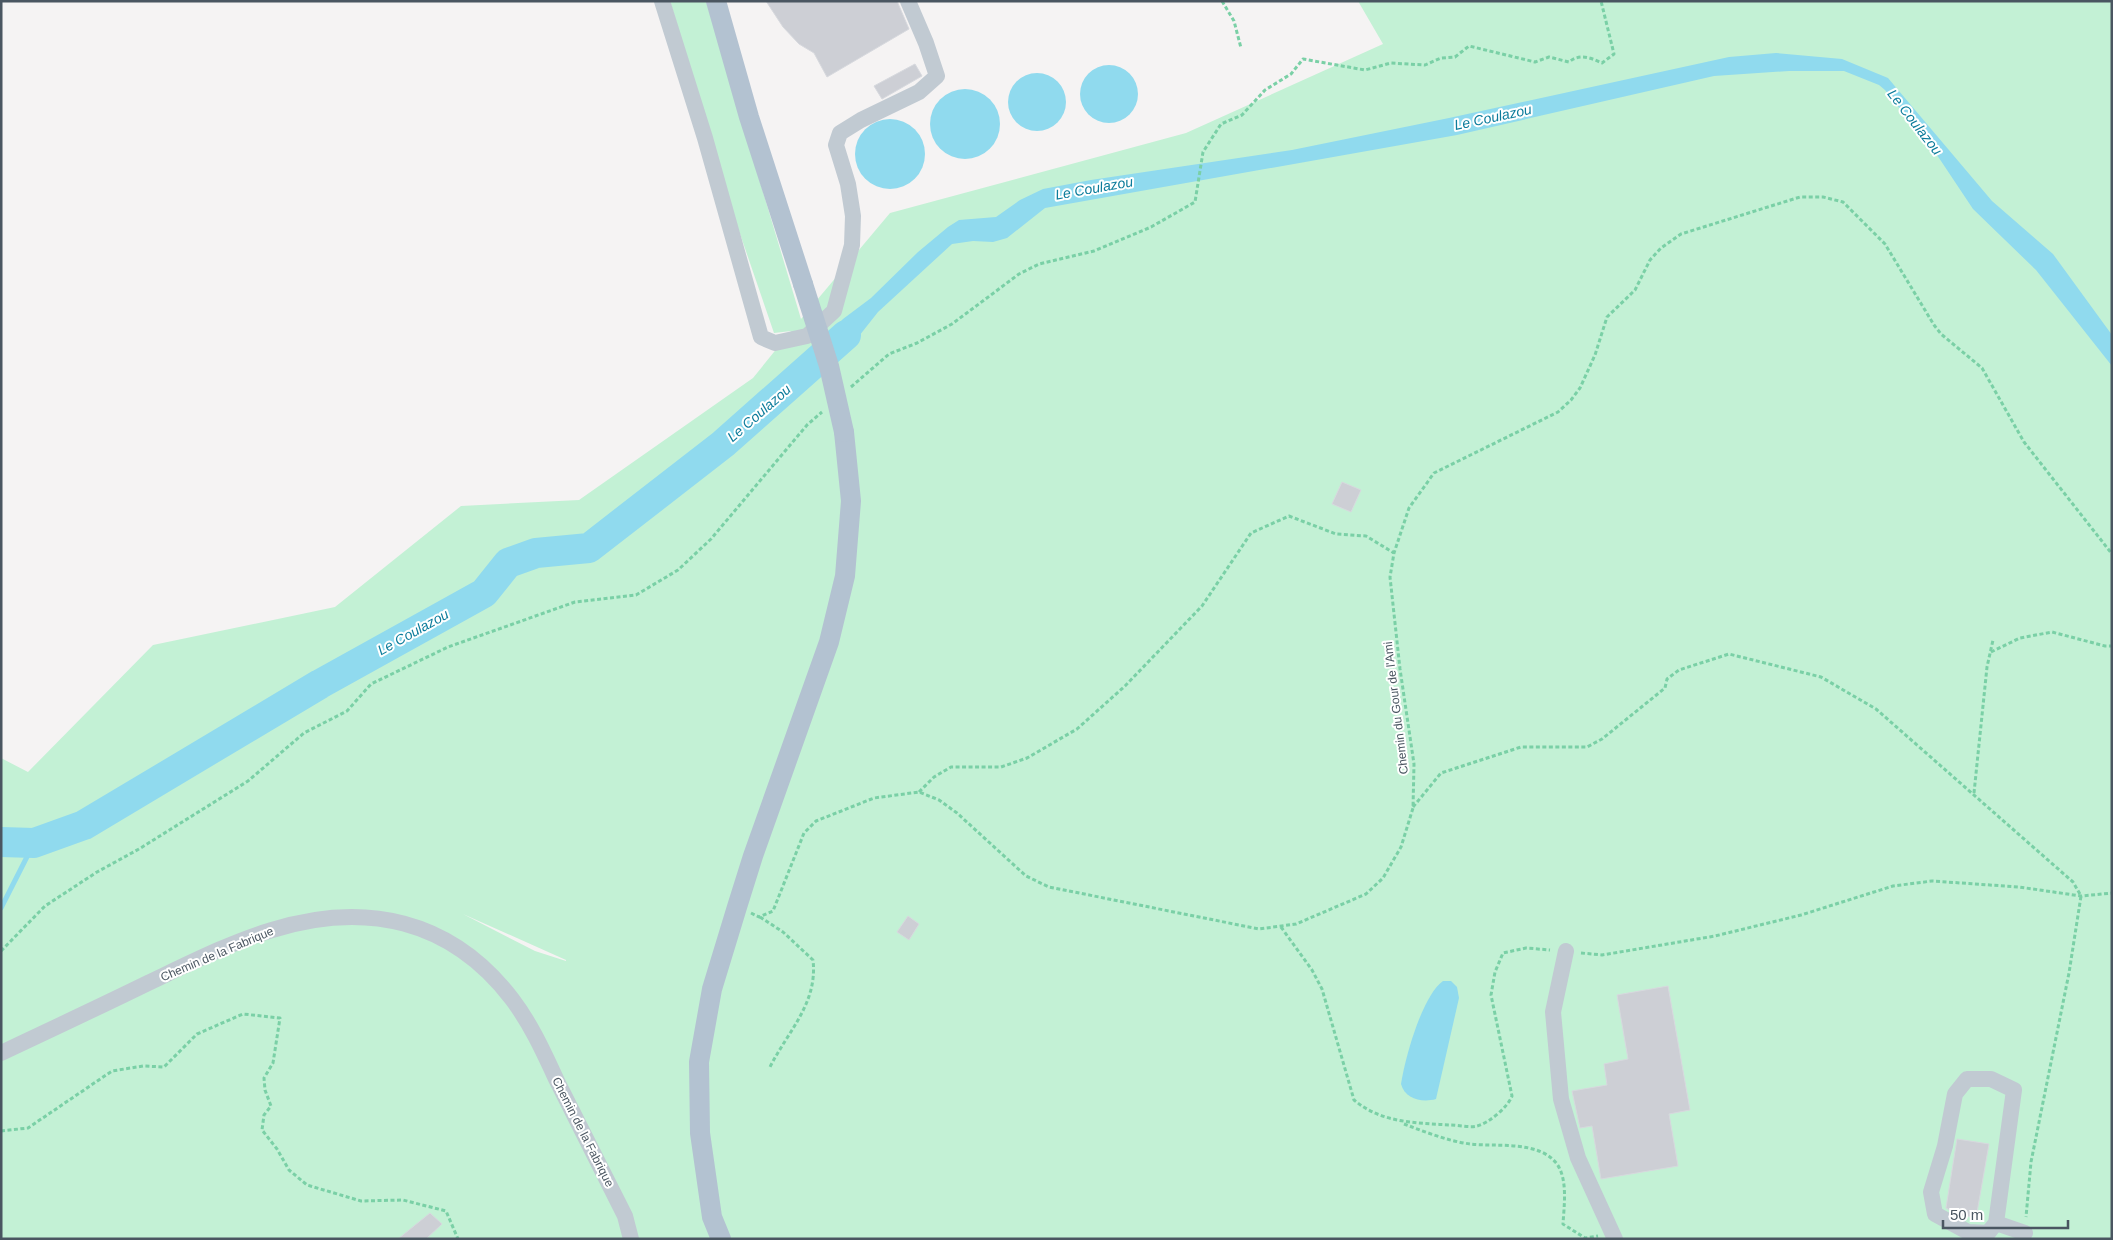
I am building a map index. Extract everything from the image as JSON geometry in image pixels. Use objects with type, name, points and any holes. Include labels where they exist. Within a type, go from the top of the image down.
[{"type":"main road","points":[[716,1],[749,118],[829,366],[844,432],[850,501],[845,576],[829,642],[752,856],[712,989],[699,1062],[700,1133],[712,1217],[720,1239]]},
{"type":"street","points":[[662,1],[705,138],[761,337],[775,343],[806,336],[834,312],[852,246],[852,216],[848,184],[836,145],[840,132],[919,92],[937,76],[926,43],[908,1]]},
{"type":"street","name":"Chemin de la Fabrique","points":[[1,1054],[183,966],[272,930],[335,918],[369,916],[395,920],[431,933],[461,949],[491,974],[513,1000],[532,1031],[625,1216],[631,1239]]},
{"type":"street","points":[[1566,951],[1553,1012],[1561,1098],[1578,1158],[1613,1236]]},
{"type":"street","points":[[1991,1079],[2014,1090],[1996,1223],[1988,1233],[1968,1232],[1935,1214],[1931,1192],[1945,1146],[1955,1094],[1967,1080],[1991,1079]]},
{"type":"street","points":[[1996,1223],[2025,1233]]},
{"type":"path","points":[[1222,1],[1234,21],[1241,48]]},
{"type":"path","name":"Chemin du Gour de l'Ami","points":[[919,792],[939,800],[957,813],[1026,876],[1049,887],[1259,929],[1296,924],[1357,898],[1372,889],[1383,878],[1401,846],[1413,808],[1414,764],[1400,668],[1390,577],[1394,553],[1409,508],[1434,473],[1558,412],[1571,400],[1580,388],[1595,355],[1607,317],[1635,290],[1650,260],[1661,248],[1681,234],[1800,196],[1823,197],[1843,202],[1886,244],[1941,334],[1982,368],[2024,442],[2112,554]]},
{"type":"path","points":[[759,917],[772,911],[804,832],[816,821],[874,798],[919,792],[934,777],[951,767],[1001,767],[1027,758],[1077,729],[1125,686],[1202,606],[1251,533],[1289,516],[1336,534],[1366,536],[1394,553]]},
{"type":"path","points":[[1990,652],[2020,638],[2052,632],[2105,646],[2112,646]]},
{"type":"path","points":[[1974,794],[1992,640]]},
{"type":"path","points":[[1413,808],[1441,773],[1522,747],[1587,747],[1602,739],[1665,688],[1668,679],[1679,670],[1729,654],[1821,677],[1876,709],[2073,882],[2081,896],[2069,973],[2031,1162],[2025,1233]]},
{"type":"path","points":[[1399,1122],[1478,1126],[1510,1102],[1512,1096],[1491,995],[1495,972],[1503,954],[1526,948],[1602,955],[1715,936],[1802,915],[1894,886],[1932,881],[2019,887],[2081,896],[2112,893]]},
{"type":"path","points":[[737,907],[759,917],[783,932],[813,960],[815,975],[808,1005],[778,1051],[769,1069]]},
{"type":"path","points":[[1282,927],[1312,970],[1322,989],[1354,1100],[1366,1110],[1426,1132],[1469,1144],[1524,1147],[1544,1153],[1557,1164],[1564,1184],[1563,1224],[1585,1238],[1613,1236]]},
{"type":"path","points":[[1,1131],[28,1128],[112,1071],[143,1066],[164,1067],[197,1034],[243,1014],[280,1018],[273,1063],[264,1078],[265,1090],[272,1106],[264,1116],[262,1130],[277,1149],[289,1170],[307,1185],[361,1201],[403,1200],[446,1211],[458,1239]]},
{"type":"green space","points":[[670,1],[706,1],[801,319],[890,213],[1186,133],[1383,44],[1358,1],[2112,1],[2112,1239],[1,1239],[1,758],[28,772],[153,645],[335,607],[461,506],[579,500],[753,378],[791,331],[774,333],[738,228]],"holes":[[[463,914],[566,960],[535,951]]]},
{"type":"water","points":[[1776,53],[1842,59],[1888,78],[1992,201],[2053,254],[2112,335],[2112,366],[2036,270],[1973,209],[1939,158],[1885,90],[1879,85],[1844,71],[1789,71],[1714,76],[1457,135],[1045,208],[1007,238],[993,242],[973,241],[952,244],[878,312],[848,350],[831,365],[825,338],[843,319],[871,298],[918,252],[948,227],[959,220],[996,217],[1020,200],[1043,189],[1292,150],[1729,57]]},
{"type":"water","points":[[1103,65],[1115,65],[1130,73],[1138,88],[1138,100],[1130,115],[1115,123],[1103,123],[1088,115],[1080,100],[1080,88],[1088,73]]},
{"type":"water","points":[[1031,73],[1043,73],[1058,81],[1066,96],[1066,108],[1058,123],[1043,131],[1031,131],[1016,123],[1008,108],[1008,96],[1016,81]]},
{"type":"water","points":[[965,89],[978,92],[990,99],[997,111],[1000,124],[997,137],[990,149],[978,156],[965,159],[952,156],[940,149],[933,137],[930,124],[933,111],[940,99],[952,92]]},
{"type":"water","points":[[890,119],[903,122],[915,129],[922,141],[925,154],[922,167],[915,179],[903,186],[890,189],[877,186],[865,179],[858,167],[855,154],[858,141],[865,129],[877,122]]},
{"type":"water","points":[[1443,981],[1451,981],[1457,987],[1459,998],[1436,1099],[1415,1099],[1403,1089],[1401,1084],[1403,1073],[1422,1013],[1435,989]]},
{"type":"building","points":[[766,1],[897,1],[909,29],[827,77],[814,53],[799,44],[783,27]]},
{"type":"building","points":[[915,64],[922,76],[882,99],[874,86]]},
{"type":"building","points":[[1342,482],[1361,490],[1351,512],[1332,504]]},
{"type":"building","points":[[908,916],[919,924],[909,940],[897,932]]},
{"type":"building","points":[[1668,986],[1690,1110],[1669,1114],[1678,1166],[1601,1179],[1592,1126],[1580,1128],[1572,1091],[1607,1085],[1604,1064],[1628,1059],[1617,995]]},
{"type":"building","points":[[1957,1139],[1989,1144],[1976,1218],[1957,1214],[1946,1208]]},
{"type":"building","points":[[430,1213],[442,1224],[426,1239],[398,1239]]},
{"type":"waterway","name":"Le Coulazou","points":[[1,842],[34,843],[84,825],[320,684],[484,593],[508,563],[536,553],[589,548],[723,444],[846,335]]},
{"type":"waterway","points":[[1,908],[34,843]]}]
